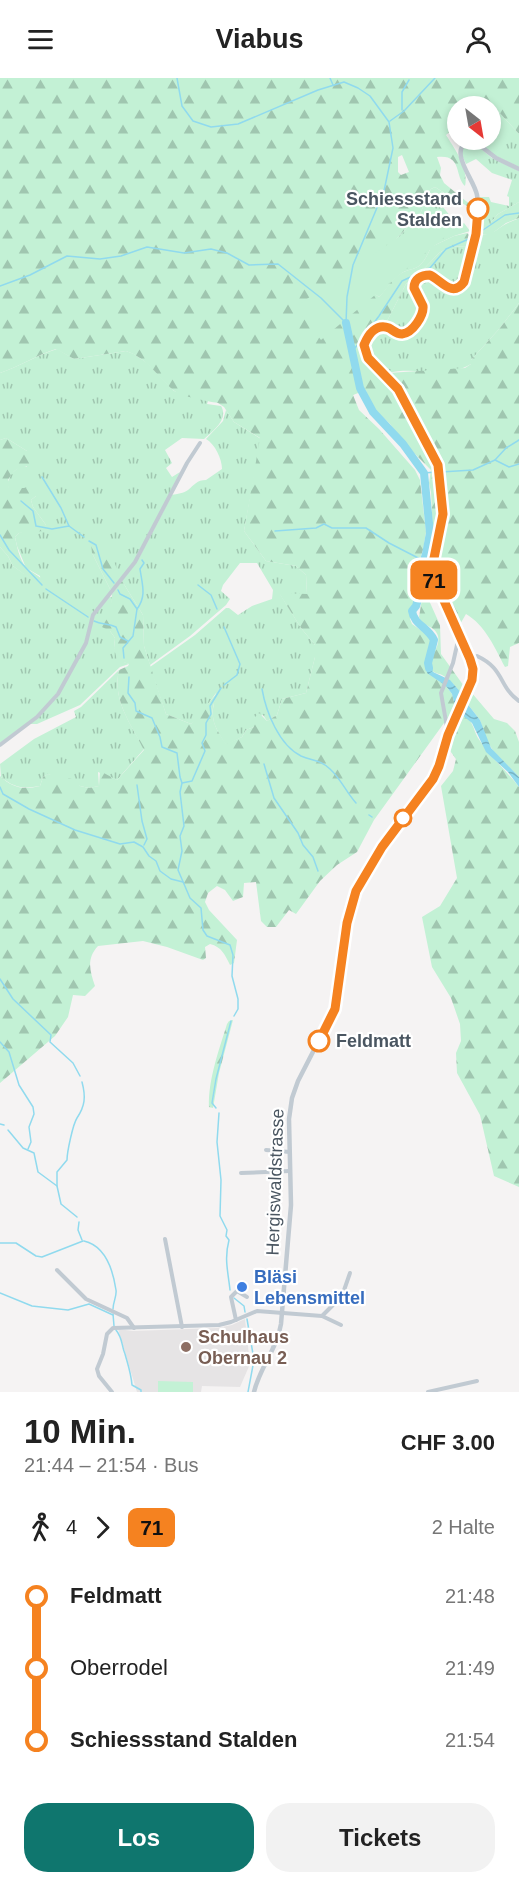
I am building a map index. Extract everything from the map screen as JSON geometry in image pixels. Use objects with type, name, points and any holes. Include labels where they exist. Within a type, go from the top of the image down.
[{"type":"street","name":"Hergiswaldstrasse","points":[[254,1392],[260,1374],[277,1343],[282,1312],[291,1204],[291,1103],[298,1081],[335,1009],[347,923],[356,891],[382,847],[433,779],[448,735],[472,680],[473,669],[470,659],[432,571],[443,514],[440,472],[431,448],[416,426],[398,389],[368,358],[364,345],[369,335],[376,329],[384,327],[404,334],[421,317],[423,306],[414,288],[419,277],[430,275],[453,289],[464,282],[479,212],[476,190],[460,155],[462,145],[467,141],[473,141],[496,158],[519,169]]},
{"type":"street","points":[[0,745],[37,717],[58,694],[86,643],[93,615],[135,562],[187,462],[200,443]]},
{"type":"street","points":[[448,735],[441,693],[456,653],[459,636]]},
{"type":"street","points":[[470,659],[477,656],[491,664],[498,671],[510,693],[519,701]]},
{"type":"street","points":[[266,1150],[290,1152]]},
{"type":"street","points":[[241,1173],[290,1171]]},
{"type":"street","points":[[165,1239],[182,1327]]},
{"type":"street","points":[[57,1270],[86,1299],[127,1318],[135,1328]]},
{"type":"street","points":[[322,1316],[342,1296],[350,1273]]},
{"type":"street","points":[[236,1320],[230,1299],[237,1291],[247,1298]]},
{"type":"street","points":[[112,1392],[99,1376],[97,1369],[107,1334],[113,1328],[219,1325],[257,1311],[322,1316],[342,1325]]},
{"type":"street","points":[[428,1392],[477,1381]]},
{"type":"shaded area","name":"Schulhaus Obernau 2","points":[[245,1319],[250,1364],[240,1387],[202,1386],[201,1392],[137,1392],[118,1329],[133,1331],[217,1328]]},
{"type":"green space","points":[[0,78],[519,78],[519,134],[501,114],[501,96],[447,96],[447,150],[455,150],[457,153],[465,173],[465,186],[451,159],[437,157],[441,168],[440,175],[444,183],[475,211],[462,203],[458,206],[450,204],[447,201],[454,199],[435,187],[431,189],[419,216],[397,238],[364,286],[379,297],[395,278],[422,263],[431,247],[454,236],[467,233],[471,237],[472,242],[468,246],[449,247],[439,253],[406,284],[387,321],[367,332],[362,340],[360,354],[396,389],[437,466],[441,512],[437,537],[425,580],[427,596],[440,625],[441,654],[466,689],[463,695],[448,679],[433,671],[452,694],[456,709],[449,728],[444,723],[374,820],[357,852],[337,865],[320,881],[296,914],[289,910],[276,927],[267,927],[261,921],[256,882],[244,883],[243,897],[233,901],[225,890],[217,886],[208,893],[205,902],[209,910],[237,940],[234,963],[230,965],[220,949],[210,944],[205,947],[206,958],[203,960],[143,941],[98,946],[90,960],[95,986],[85,996],[73,995],[68,1017],[55,1036],[0,1083],[0,776],[9,783],[23,788],[40,786],[43,777],[48,774],[72,779],[80,786],[89,788],[99,786],[100,771],[117,780],[144,750],[124,712],[118,692],[119,670],[129,664],[117,660],[114,648],[115,638],[110,631],[96,624],[98,619],[110,613],[112,594],[122,581],[143,615],[144,646],[166,714],[191,724],[217,693],[213,718],[226,744],[242,737],[246,730],[254,727],[254,718],[259,713],[267,721],[277,715],[282,699],[306,693],[315,657],[315,645],[301,628],[279,593],[307,594],[306,575],[296,566],[266,561],[244,531],[260,438],[234,422],[224,407],[218,403],[188,397],[173,390],[140,358],[126,351],[74,359],[56,349],[0,373]],"holes":[[[402,155],[409,172],[401,175],[398,172],[398,157]],[[366,390],[367,399],[373,408],[431,470],[429,483],[433,533],[422,570],[422,599],[419,617],[438,636],[438,645],[431,660],[431,668],[426,660],[432,638],[412,624],[410,619],[416,592],[417,568],[426,532],[420,480],[415,470],[359,410],[353,395]]]},
{"type":"green space","points":[[501,114],[519,134],[519,167],[488,150],[501,150]]},
{"type":"green space","points":[[462,150],[482,150],[492,158],[519,171],[519,202],[498,214],[487,227],[480,230],[479,197],[489,197],[491,202],[509,206],[507,196],[512,180],[492,173],[476,159],[466,164],[461,153]]},
{"type":"green space","points":[[435,187],[455,200],[438,198],[434,200],[457,227],[464,223],[470,231],[431,247],[422,263],[395,278],[379,297],[364,286],[397,238],[419,216],[431,189]]},
{"type":"green space","points":[[519,202],[519,218],[506,223],[490,235],[479,234],[480,230],[487,227],[498,214]]},
{"type":"green space","points":[[443,207],[458,226],[321,340],[295,307]]},
{"type":"green space","points":[[519,218],[519,303],[471,360],[471,364],[452,371],[388,373],[371,359],[367,353],[367,345],[374,333],[385,330],[398,336],[414,327],[423,318],[426,307],[415,284],[420,279],[429,277],[445,288],[453,290],[463,286],[479,234],[492,232]]},
{"type":"green space","points":[[472,242],[459,285],[451,287],[432,274],[413,281],[411,288],[421,309],[416,321],[403,332],[382,325],[387,321],[406,284],[439,253],[449,247],[468,246]]},
{"type":"green space","points":[[519,303],[519,643],[510,647],[508,666],[505,667],[479,624],[466,614],[459,626],[457,625],[438,582],[434,564],[446,513],[442,468],[401,389],[388,373],[465,368],[471,364],[471,360]]},
{"type":"green space","points":[[57,349],[74,359],[126,351],[134,354],[147,363],[174,391],[208,401],[207,404],[221,406],[223,416],[219,424],[204,439],[182,438],[165,450],[172,463],[166,468],[172,477],[180,472],[142,550],[121,579],[92,543],[92,553],[111,591],[94,611],[87,640],[58,692],[39,714],[0,743],[0,547],[13,566],[41,586],[40,576],[26,568],[15,537],[19,533],[46,525],[33,507],[31,500],[36,496],[47,496],[9,488],[7,484],[11,474],[20,466],[27,467],[27,451],[6,438],[0,440],[0,373]]},
{"type":"green space","points":[[226,410],[234,422],[261,439],[244,531],[266,561],[296,566],[306,575],[307,594],[280,594],[301,628],[315,645],[315,657],[306,693],[282,699],[277,715],[267,721],[263,715],[254,718],[254,727],[246,730],[242,737],[226,745],[213,720],[216,693],[191,724],[166,714],[150,667],[195,635],[226,608],[238,615],[252,606],[272,599],[273,590],[257,563],[240,563],[221,591],[230,599],[226,605],[190,636],[150,665],[144,646],[143,615],[122,581],[139,558],[172,495],[186,491],[222,469],[217,452],[206,439],[223,421]]},
{"type":"green space","points":[[6,438],[27,451],[34,461],[33,465],[19,468],[14,472],[8,480],[9,488],[45,488],[49,492],[47,496],[36,496],[31,500],[33,507],[46,525],[44,531],[19,533],[15,537],[24,564],[45,583],[41,587],[13,566],[0,547],[0,440]]},
{"type":"green space","points":[[91,543],[104,547],[114,561],[121,579],[111,591],[92,553]]},
{"type":"green space","points":[[109,597],[112,597],[110,631],[115,638],[114,648],[124,662],[129,664],[120,667],[80,705],[37,724],[30,724],[50,705],[86,645],[92,619]]},
{"type":"green space","points":[[119,670],[120,702],[144,749],[117,780],[98,772],[99,786],[89,788],[48,774],[43,777],[40,786],[24,787],[10,783],[1,777],[0,764],[34,739],[76,717],[74,711]]},
{"type":"green space","points":[[471,692],[494,719],[507,723],[515,731],[519,742],[519,777],[494,752],[487,741],[480,720],[466,702]]},
{"type":"green space","points":[[462,715],[471,722],[483,745],[519,787],[519,1187],[494,1176],[480,1115],[457,1073],[456,1053],[461,1041],[460,1024],[451,998],[432,967],[422,917],[440,906],[457,878],[441,786],[453,771],[456,759],[448,748],[454,726]]},
{"type":"green space","points":[[233,1020],[219,1073],[213,1108],[209,1107],[212,1076],[227,1024]]},
{"type":"green space","points":[[158,1381],[193,1382],[193,1392],[158,1392]]},
{"type":"water","points":[[426,660],[431,660],[430,665],[433,672],[450,680],[463,695],[480,720],[491,748],[519,777],[519,787],[508,772],[486,752],[472,723],[462,715],[458,718],[452,694],[446,686],[427,673]]},
{"type":"waterway","points":[[177,78],[182,106],[193,121],[211,127],[238,124],[318,90],[344,82],[370,96],[389,122],[393,148],[384,191],[353,265],[347,297],[346,323]]},
{"type":"waterway","points":[[330,78],[333,85]]},
{"type":"waterway","points":[[390,121],[404,111],[435,78]]},
{"type":"waterway","points":[[402,110],[402,92],[409,80]]},
{"type":"waterway","points":[[480,232],[505,215],[519,213]]},
{"type":"waterway","points":[[352,352],[402,281],[430,268],[446,249],[471,238]]},
{"type":"waterway","points":[[0,286],[30,275],[67,256],[100,259],[121,256],[147,247],[184,253],[211,249],[227,253],[249,265],[278,264],[321,298],[345,322]]},
{"type":"waterway","points":[[346,323],[360,388],[373,412],[403,444],[424,473],[430,533],[420,572],[419,596],[412,611],[415,620],[434,640],[428,663],[429,668]]},
{"type":"waterway","points":[[495,460],[506,448],[519,440]]},
{"type":"waterway","points":[[441,472],[473,470],[495,460],[509,467],[519,464]]},
{"type":"waterway","points":[[424,473],[436,472]]},
{"type":"waterway","points":[[42,477],[69,526]]},
{"type":"waterway","points":[[21,501],[33,511],[36,526],[52,529],[69,526],[84,537]]},
{"type":"waterway","points":[[275,531],[316,528],[324,524],[332,528],[366,528],[424,561]]},
{"type":"waterway","points":[[0,535],[9,550],[42,585]]},
{"type":"waterway","points":[[89,541],[96,545],[103,569],[114,583]]},
{"type":"waterway","points":[[137,609],[143,595],[140,569],[144,563],[142,560]]},
{"type":"waterway","points":[[198,585],[211,595],[217,609]]},
{"type":"waterway","points":[[46,589],[88,617]]},
{"type":"waterway","points":[[118,590],[120,594],[130,599],[137,609],[133,636],[123,648],[124,658]]},
{"type":"waterway","points":[[94,621],[116,627],[120,637],[128,641]]},
{"type":"waterway","points":[[224,627],[240,664],[237,675],[224,685]]},
{"type":"waterway","points":[[129,677],[128,693],[135,703],[136,711],[152,718],[162,747],[177,753],[182,783],[180,792],[184,826],[180,836],[182,851],[178,870],[190,898],[201,908],[203,930],[207,936],[230,945],[233,955],[232,976],[238,999],[238,1009],[234,1016]]},
{"type":"waterway","points":[[182,783],[192,781],[205,751],[202,743],[206,735],[206,723],[211,714],[210,706],[221,688]]},
{"type":"waterway","points":[[262,689],[270,717],[286,744],[301,756],[319,762],[330,769],[356,803]]},
{"type":"waterway","points":[[264,764],[274,798],[313,857],[318,871]]},
{"type":"waterway","points":[[137,785],[147,839],[144,845]]},
{"type":"waterway","points":[[0,787],[3,794],[29,809],[75,830],[120,844],[134,842],[143,847],[156,861],[160,871],[171,879],[183,882]]},
{"type":"waterway","points":[[0,979],[13,999],[51,1035],[50,1042],[73,1063],[80,1076]]},
{"type":"waterway","points":[[216,1108],[212,1103],[216,1079],[231,1021]]},
{"type":"waterway","points":[[0,1042],[9,1052],[19,1085],[33,1107],[34,1114],[29,1127],[31,1142],[28,1149]]},
{"type":"waterway","points":[[57,1186],[57,1172],[67,1160],[75,1121],[83,1105],[82,1082]]},
{"type":"waterway","points":[[219,1113],[217,1142],[221,1180],[220,1216],[229,1240],[227,1259],[230,1290]]},
{"type":"waterway","points":[[0,1124],[4,1125]]},
{"type":"waterway","points":[[8,1130],[23,1148],[34,1153],[38,1172],[57,1186],[61,1204],[77,1217]]},
{"type":"waterway","points":[[79,1222],[78,1230],[82,1240]]},
{"type":"waterway","points":[[0,1243],[16,1243],[36,1256],[42,1257],[83,1241]]},
{"type":"waterway","points":[[84,1241],[98,1248],[110,1267],[116,1292],[113,1309]]},
{"type":"waterway","points":[[0,1293],[32,1306],[68,1310],[89,1304],[113,1315]]},
{"type":"waterway","points":[[234,1298],[244,1306],[245,1312]]},
{"type":"waterway","points":[[113,1314],[114,1326]]},
{"type":"waterway","points":[[247,1319],[254,1360],[248,1392]]},
{"type":"waterway","points":[[116,1330],[121,1339],[132,1385],[141,1392]]},
{"type":"bus line","name":"71","points":[[319,1041],[332,1018],[337,1001],[347,923],[356,891],[382,847],[433,779],[448,735],[468,691],[473,669],[432,571],[443,514],[438,465],[398,389],[368,358],[364,345],[369,335],[380,327],[404,334],[421,317],[424,311],[423,306],[414,288],[419,277],[430,275],[448,288],[461,286],[476,234],[478,209]]},
{"type":"place","name":"Schiessstand Stalden","points":[[478,209]]},
{"type":"place","name":"Feldmatt","points":[[319,1041]]},
{"type":"place","name":"Bläsi Lebensmittel","points":[[242,1287]]},
{"type":"place","name":"Schulhaus Obernau 2","points":[[186,1347]]}]
